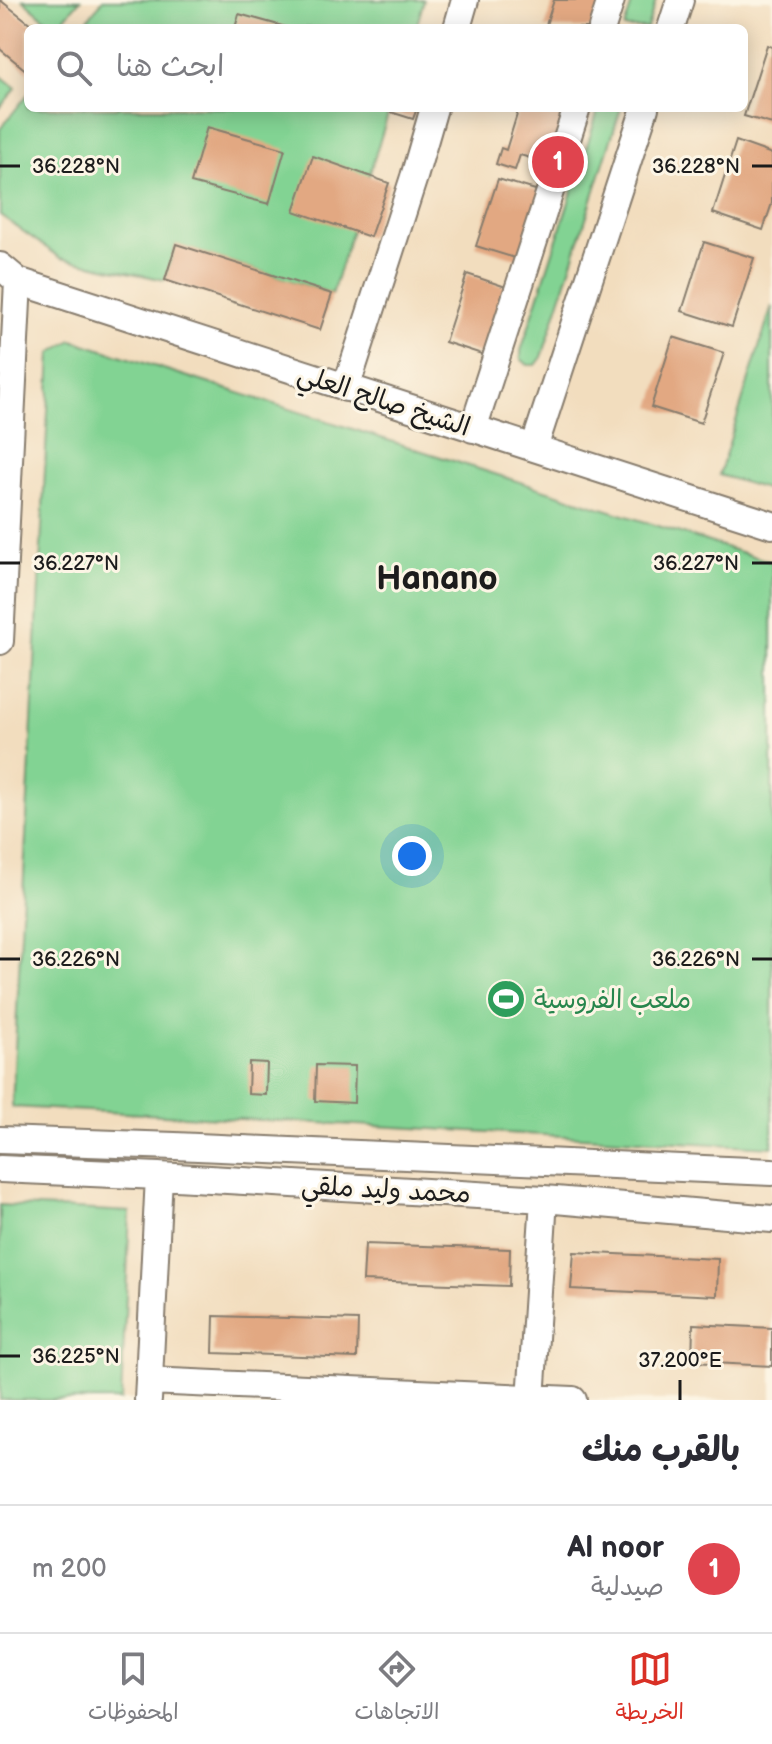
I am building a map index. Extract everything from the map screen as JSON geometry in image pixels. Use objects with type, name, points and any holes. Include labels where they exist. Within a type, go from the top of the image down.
[{"type":"street","points":[[458,24],[465,0]]},
{"type":"street","points":[[603,24],[611,0]]},
{"type":"street","points":[[672,24],[680,0]]},
{"type":"street","points":[[346,388],[433,112]]},
{"type":"street","points":[[473,429],[576,112]]},
{"type":"street","points":[[534,448],[644,112]]},
{"type":"street","points":[[0,641],[9,274]]},
{"type":"street","name":"الشيخ صالح العلي","points":[[9,274],[346,388],[772,525]]},
{"type":"street","name":"محمد وليد ملقي","points":[[0,1140],[772,1172]]},
{"type":"street","name":"محمد وليد ملقي","points":[[0,1169],[544,1199],[772,1219]]},
{"type":"street","points":[[159,1176],[149,1391],[573,1400]]},
{"type":"street","points":[[531,1399],[544,1199]]},
{"type":"green space","points":[[23,0],[80,0],[59,24],[51,24]]},
{"type":"green space","points":[[103,0],[424,0],[417,24],[84,24]]},
{"type":"green space","points":[[633,0],[656,0],[648,24],[625,24]]},
{"type":"green space","points":[[0,75],[16,88],[0,108]]},
{"type":"green space","points":[[24,99],[24,112],[389,112],[332,294],[176,245],[165,280],[61,258],[0,215],[0,129]]},
{"type":"green space","points":[[598,112],[620,112],[542,357],[536,365],[528,365],[521,359]]},
{"type":"green space","points":[[772,306],[772,491],[719,475]]},
{"type":"green space","points":[[72,340],[772,562],[772,1147],[12,1107],[51,353]]},
{"type":"green space","points":[[0,1205],[130,1212],[121,1400],[0,1400]]},
{"type":"building","points":[[0,0],[31,24],[24,24],[24,69],[0,49]]},
{"type":"building","points":[[554,0],[610,0],[603,24],[546,24]]},
{"type":"building","points":[[239,14],[275,24],[236,24]]},
{"type":"building","points":[[767,45],[772,47],[772,124],[744,116],[748,112]]},
{"type":"building","points":[[391,112],[416,112],[413,119]]},
{"type":"building","points":[[518,112],[575,112],[557,166],[520,155],[515,170],[496,164],[501,148],[506,150]]},
{"type":"building","points":[[207,127],[285,149],[269,204],[191,183]]},
{"type":"building","points":[[736,141],[772,154],[772,203],[763,230],[713,213]]},
{"type":"building","points":[[313,156],[389,183],[370,237],[294,211]]},
{"type":"building","points":[[498,179],[549,194],[528,262],[476,246]]},
{"type":"building","points":[[704,242],[754,258],[732,327],[682,311]]},
{"type":"building","points":[[176,244],[332,294],[320,330],[165,280]]},
{"type":"building","points":[[467,274],[518,291],[497,359],[445,342]]},
{"type":"building","points":[[673,337],[724,353],[701,423],[651,407]]},
{"type":"building","points":[[249,1062],[267,1063],[266,1095],[248,1094]]},
{"type":"building","points":[[316,1065],[355,1066],[354,1103],[315,1101]]},
{"type":"building","points":[[365,1244],[510,1249],[509,1286],[363,1281]]},
{"type":"building","points":[[574,1252],[718,1259],[717,1296],[571,1289]]},
{"type":"building","points":[[214,1316],[358,1320],[357,1358],[213,1353]]},
{"type":"building","points":[[693,1324],[772,1328],[772,1366],[692,1362]]},
{"type":"place","name":"Al noor","points":[[558,162]]},
{"type":"place","name":"ملعب الفروسية","points":[[506,999]]},
{"type":"district","name":"Hanano","points":[[437,577]]}]
